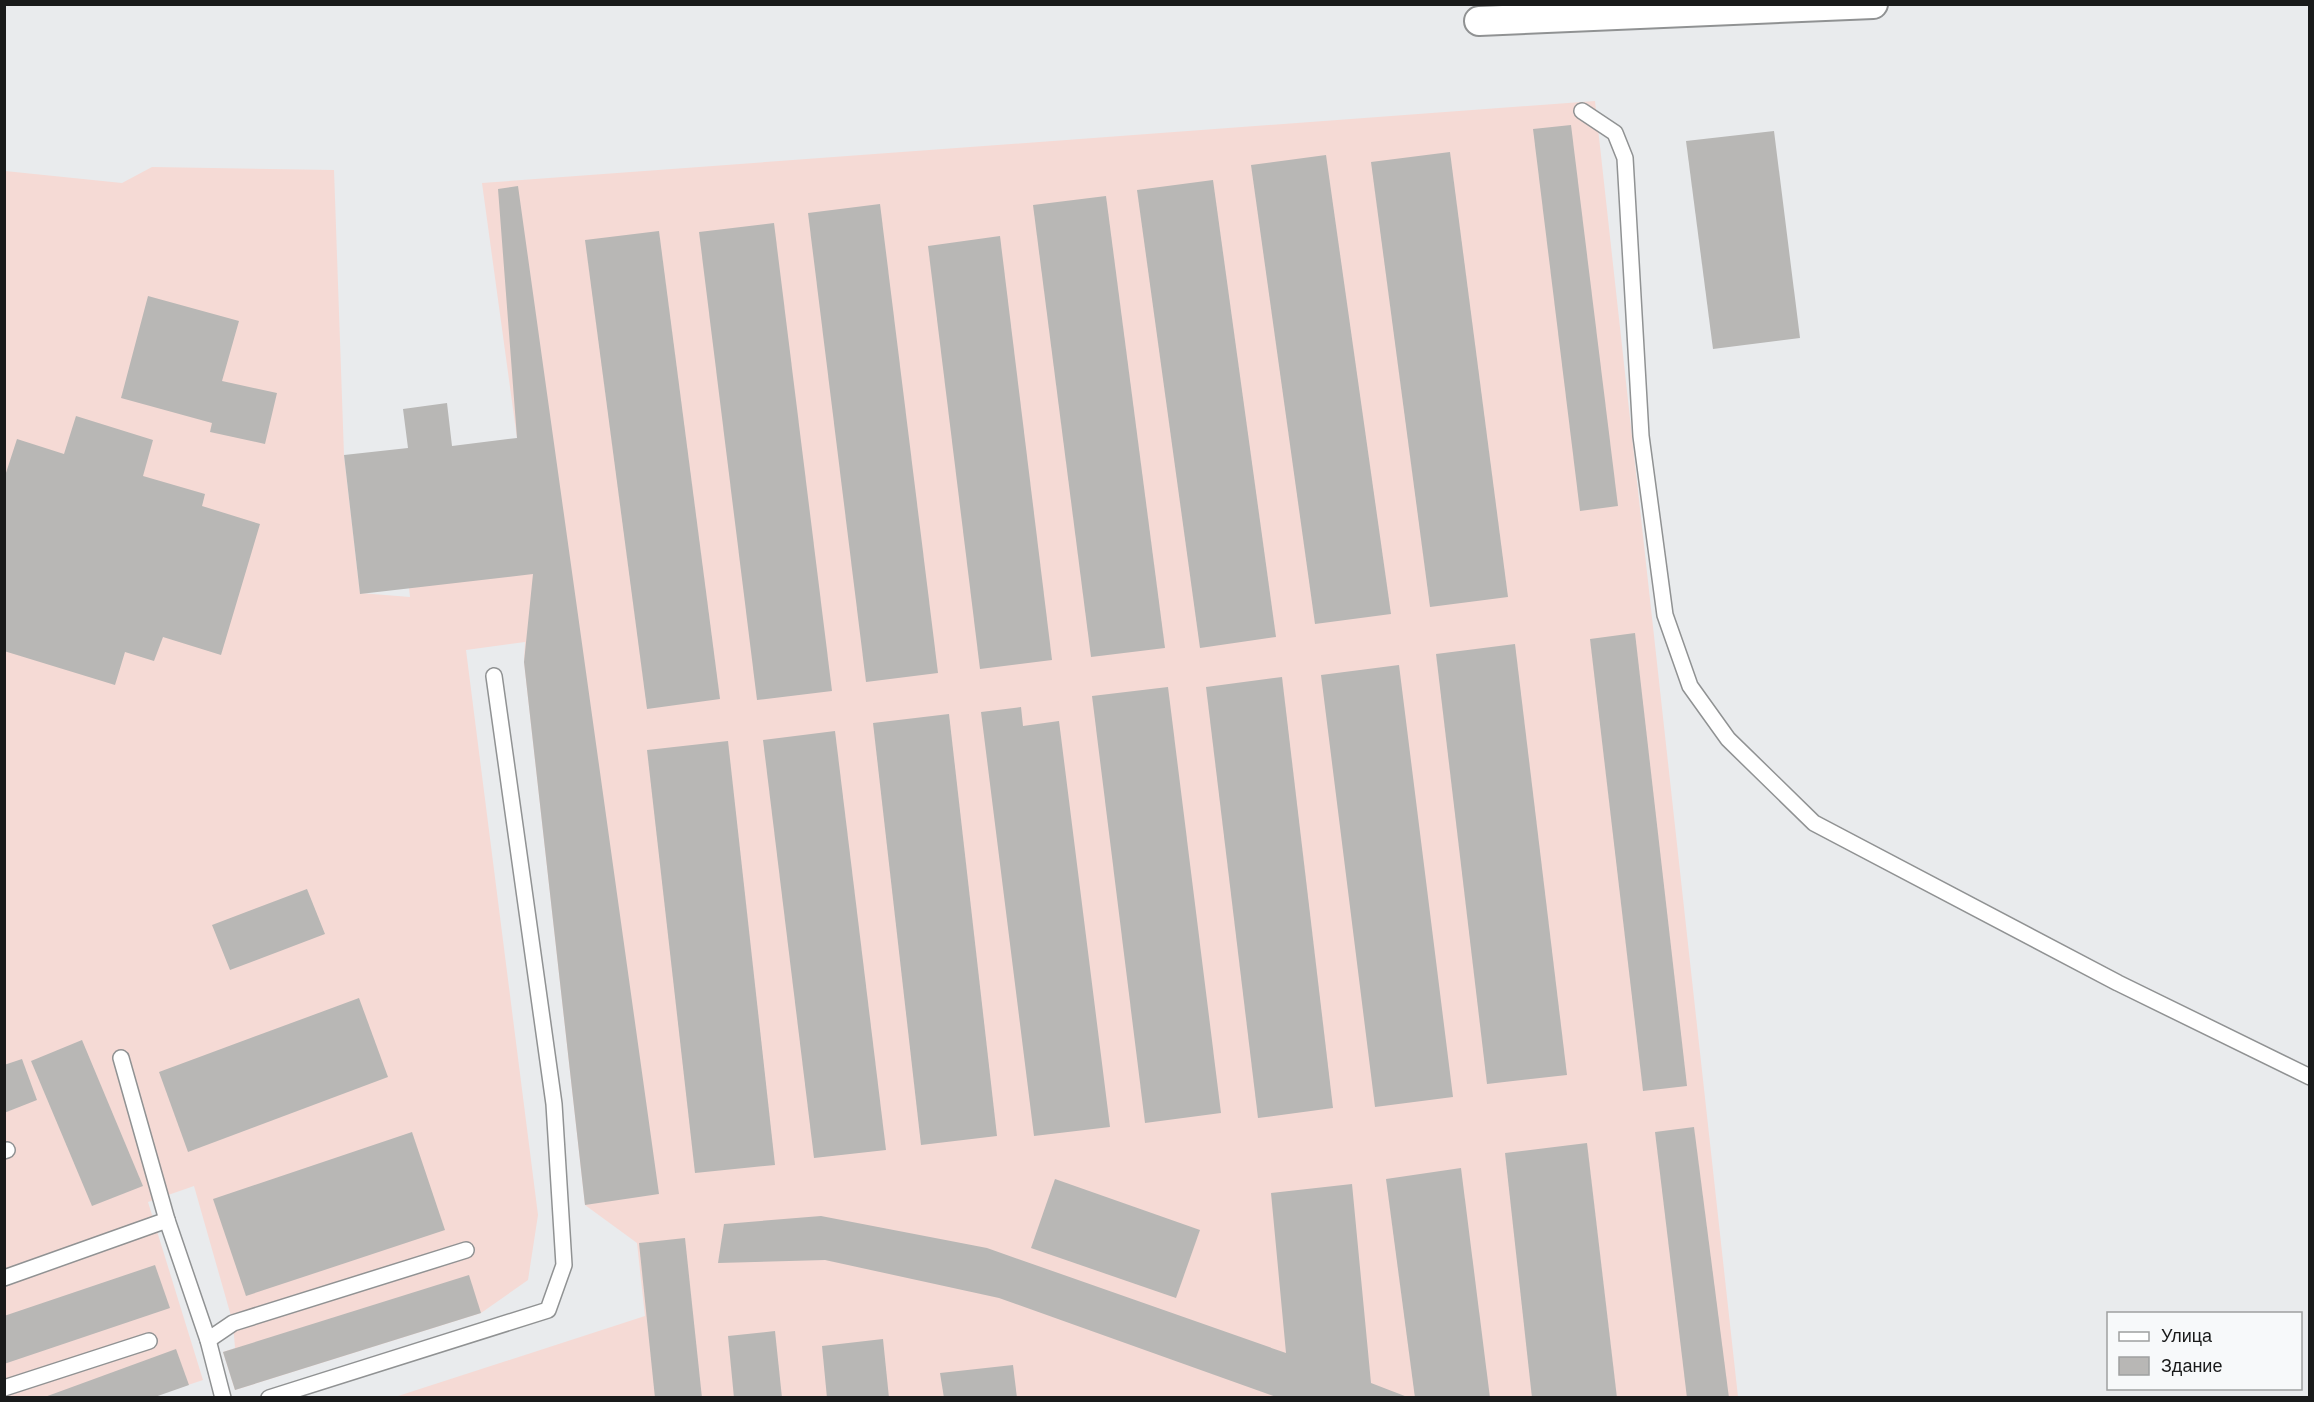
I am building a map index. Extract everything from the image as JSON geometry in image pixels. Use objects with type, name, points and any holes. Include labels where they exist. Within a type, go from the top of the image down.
[{"type":"street","points":[[1479,21],[1872,4]]},
{"type":"lane","points":[[1582,111],[1615,133],[1625,158],[1641,436],[1665,615],[1690,686],[1728,739],[1814,823],[2118,984],[2310,1077]]},
{"type":"lane","points":[[269,1398],[548,1310],[564,1265],[554,1104],[494,676]]},
{"type":"lane","points":[[121,1058],[167,1220],[208,1340],[223,1398]]},
{"type":"lane","points":[[4,1278],[167,1220]]},
{"type":"lane","points":[[208,1340],[233,1323],[466,1250]]},
{"type":"lane","points":[[4,1388],[149,1341]]},
{"type":"shaded area","points":[[1595,101],[1738,1397],[395,1397],[645,1316],[637,1243],[585,1205],[524,662],[525,642],[466,650],[538,1215],[528,1280],[481,1313],[235,1390],[223,1352],[235,1348],[233,1323],[194,1186],[148,1202],[203,1380],[152,1397],[5,1398],[5,171],[122,183],[152,167],[334,170],[344,455],[360,593],[410,597],[409,588],[517,438],[482,183]]},
{"type":"building","points":[[1571,125],[1618,506],[1580,511],[1533,129]]},
{"type":"building","points":[[1774,131],[1800,338],[1713,349],[1686,141]]},
{"type":"building","points":[[1450,152],[1508,597],[1430,607],[1371,162]]},
{"type":"building","points":[[1326,155],[1391,614],[1315,624],[1251,165]]},
{"type":"building","points":[[1213,180],[1276,637],[1200,648],[1137,190]]},
{"type":"building","points":[[518,186],[659,1194],[585,1205],[524,662],[533,574],[360,594],[344,455],[408,448],[403,409],[447,403],[452,446],[517,438],[498,189]]},
{"type":"building","points":[[1106,196],[1165,648],[1091,657],[1033,205]]},
{"type":"building","points":[[880,204],[938,673],[866,682],[808,213]]},
{"type":"building","points":[[774,223],[832,691],[757,700],[699,232]]},
{"type":"building","points":[[659,231],[720,699],[647,709],[585,240]]},
{"type":"building","points":[[1000,236],[1052,660],[980,669],[928,246]]},
{"type":"building","points":[[148,296],[239,321],[222,381],[277,393],[265,444],[210,432],[212,423],[121,398]]},
{"type":"building","points":[[76,416],[153,440],[143,476],[205,494],[202,506],[260,524],[221,655],[163,637],[154,661],[125,652],[115,685],[4,651],[4,479],[17,439],[64,454]]},
{"type":"building","points":[[1635,633],[1687,1086],[1643,1091],[1590,639]]},
{"type":"building","points":[[1515,644],[1567,1075],[1487,1084],[1436,654]]},
{"type":"building","points":[[1399,665],[1453,1097],[1375,1107],[1321,675]]},
{"type":"building","points":[[1282,677],[1333,1108],[1258,1118],[1206,687]]},
{"type":"building","points":[[1168,687],[1221,1113],[1145,1123],[1092,696]]},
{"type":"building","points":[[1021,707],[1023,726],[1059,721],[1110,1127],[1034,1136],[981,712]]},
{"type":"building","points":[[949,714],[997,1136],[921,1145],[873,723]]},
{"type":"building","points":[[835,731],[886,1150],[814,1158],[763,740]]},
{"type":"building","points":[[728,741],[775,1165],[695,1173],[647,750]]},
{"type":"building","points":[[307,889],[325,934],[230,970],[212,925]]},
{"type":"building","points":[[359,998],[388,1077],[188,1152],[159,1072]]},
{"type":"building","points":[[82,1040],[143,1186],[92,1206],[31,1061]]},
{"type":"building","points":[[22,1059],[37,1100],[4,1113],[4,1065]]},
{"type":"building","points":[[1694,1127],[1729,1398],[1687,1398],[1655,1132]]},
{"type":"building","points":[[412,1132],[445,1230],[246,1296],[213,1199]]},
{"type":"building","points":[[1587,1143],[1617,1398],[1532,1398],[1505,1153]]},
{"type":"building","points":[[1461,1168],[1490,1398],[1415,1398],[1386,1179]]},
{"type":"building","points":[[1055,1179],[1200,1230],[1176,1298],[1031,1248]]},
{"type":"building","points":[[1352,1184],[1371,1383],[1410,1398],[1279,1398],[999,1298],[825,1260],[718,1263],[724,1224],[821,1216],[987,1248],[1286,1353],[1271,1193]]},
{"type":"building","points":[[685,1238],[702,1398],[655,1398],[639,1243]]},
{"type":"building","points":[[155,1265],[170,1308],[4,1364],[4,1316]]},
{"type":"building","points":[[469,1275],[481,1313],[235,1390],[223,1352]]},
{"type":"building","points":[[775,1331],[782,1398],[734,1398],[728,1336]]},
{"type":"building","points":[[883,1339],[889,1398],[827,1398],[822,1346]]},
{"type":"building","points":[[176,1349],[189,1385],[152,1398],[42,1398]]},
{"type":"building","points":[[1013,1365],[1017,1398],[944,1398],[940,1373]]}]
